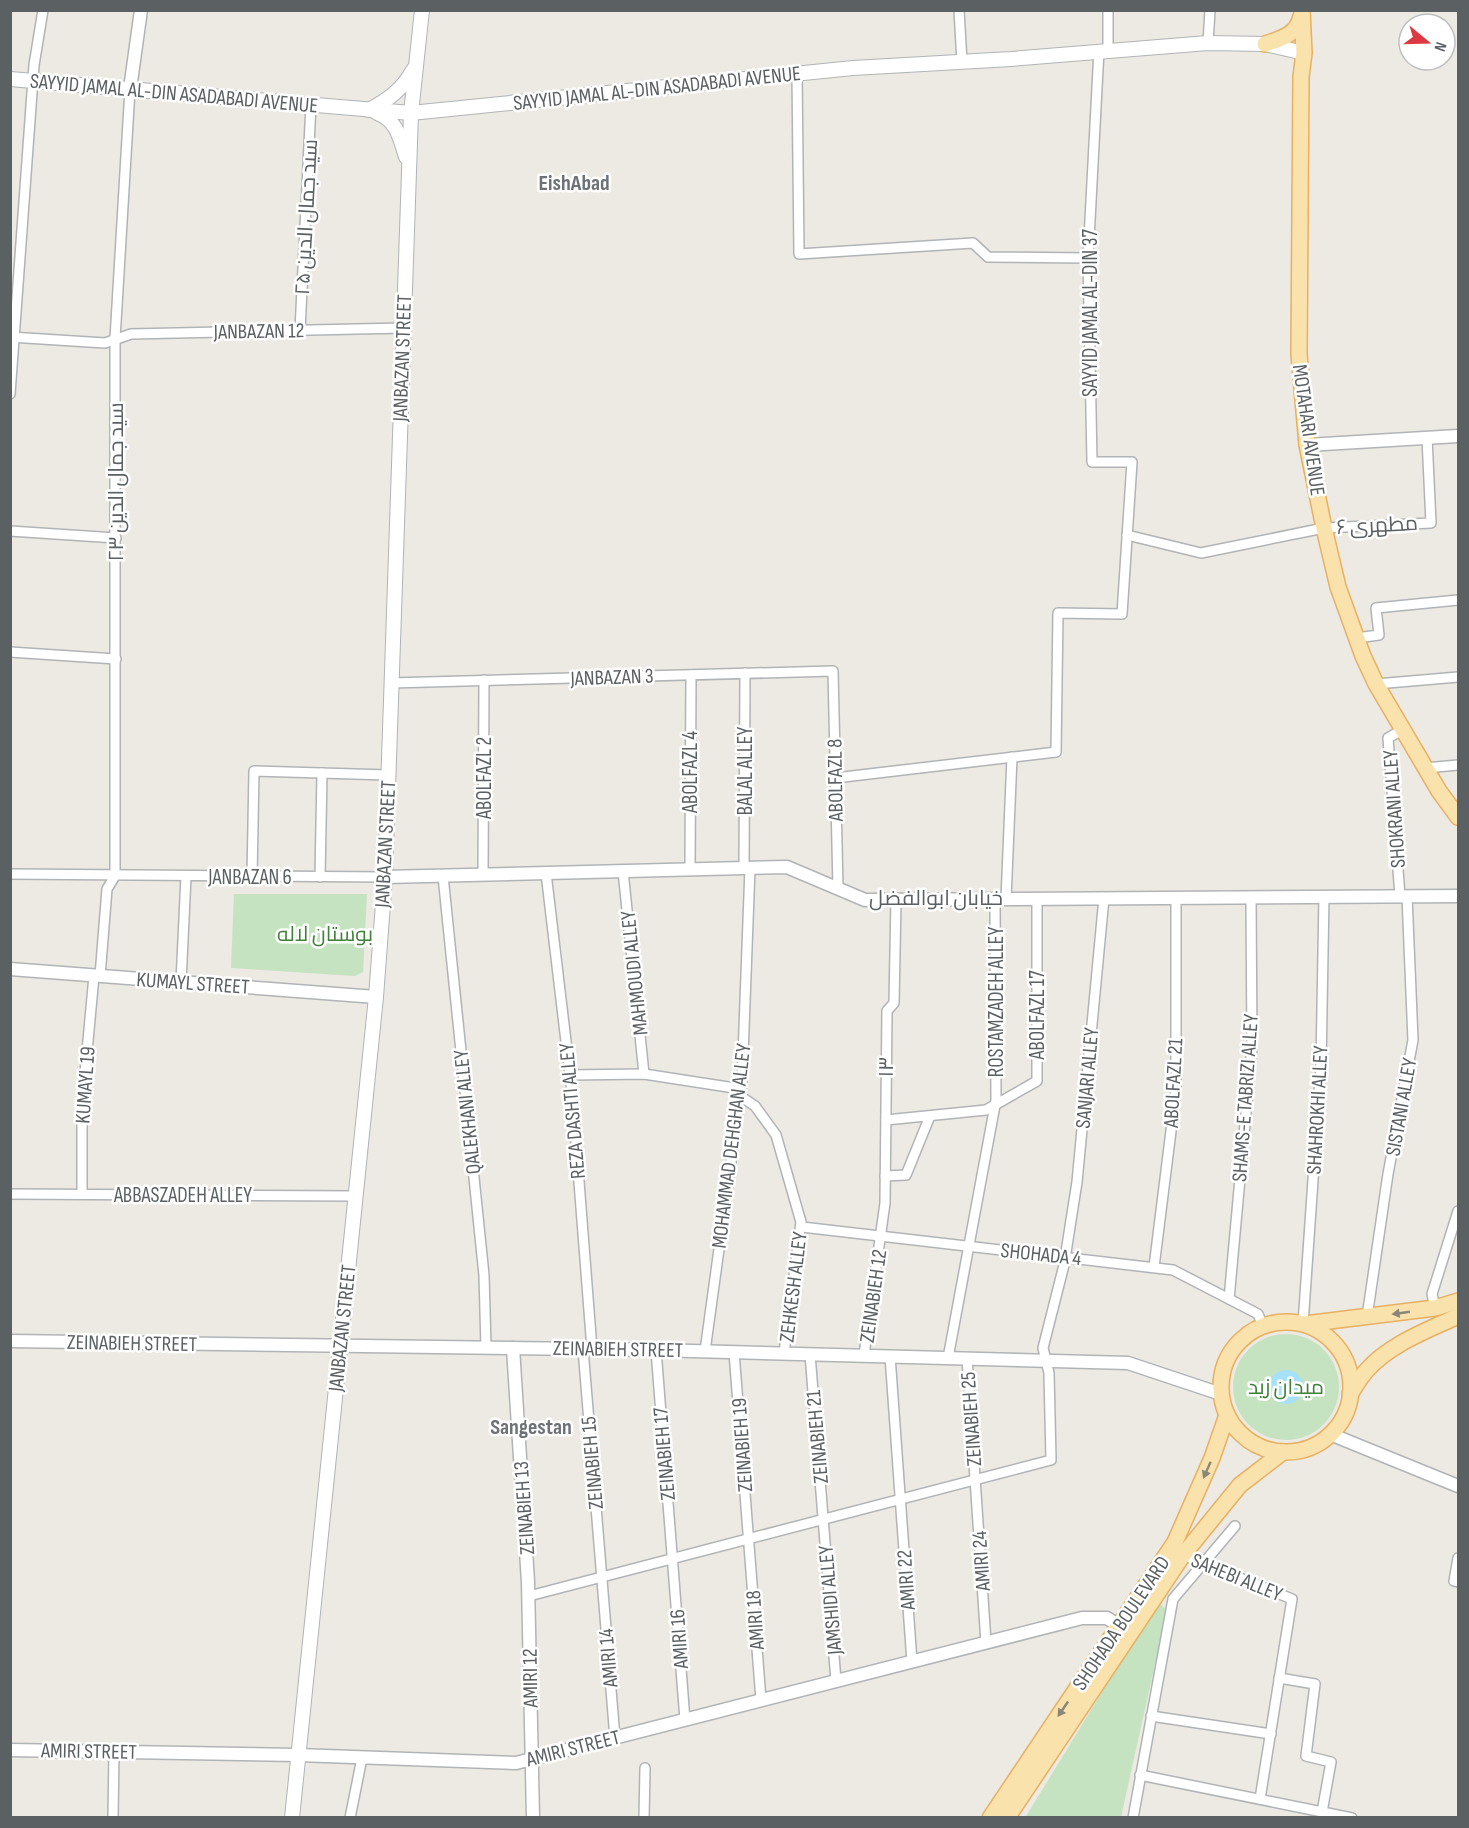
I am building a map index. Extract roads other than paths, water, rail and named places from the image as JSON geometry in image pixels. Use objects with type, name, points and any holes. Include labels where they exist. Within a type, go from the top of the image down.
[{"type":"main road","name":"JANBAZAN STREET","points":[[292,1818],[376,997],[385,877],[411,113],[422,10]]},
{"type":"main road","points":[[1265,44],[1279,40],[1296,30],[1301,15]]},
{"type":"main road","points":[[1265,44],[1302,49],[1301,15]]},
{"type":"main road","name":"SAYYID JAMAL AL-DIN ASADABADI AVENUE","points":[[10,79],[411,113],[797,74],[1208,43],[1265,44]]},
{"type":"main road","name":"MOTAHARI AVENUE","points":[[1302,49],[1299,354],[1307,445],[1338,587],[1356,638],[1376,684],[1402,730],[1439,791],[1458,817]]},
{"type":"main road","points":[[369,110],[391,98],[407,81],[416,65]]},
{"type":"main road","points":[[369,110],[382,114],[395,125],[409,164]]},
{"type":"main road","points":[[1303,1324],[1324,1334],[1340,1351],[1349,1372],[1350,1394],[1344,1416],[1330,1434],[1319,1443],[1305,1449],[1283,1452],[1260,1447],[1247,1440],[1235,1429],[1227,1415],[1221,1394],[1222,1373],[1230,1353],[1243,1337],[1263,1326],[1285,1322],[1303,1324],[1367,1317],[1435,1308],[1458,1301]]},
{"type":"main road","points":[[1350,1394],[1366,1371],[1386,1353],[1414,1336],[1458,1316]]},
{"type":"main road","name":"SHOHADA BOULEVARD","points":[[1007,1818],[1119,1626],[1175,1542],[1212,1458],[1227,1415]]},
{"type":"main road","name":"SHOHADA BOULEVARD","points":[[990,1818],[1056,1732],[1183,1555],[1240,1485],[1283,1452]]},
{"type":"street","points":[[10,394],[34,65],[44,10]]},
{"type":"street","points":[[130,89],[141,10]]},
{"type":"street","points":[[959,10],[962,62]]},
{"type":"street","name":"SAYYID JAMAL AL-DIN 37","points":[[1108,10],[1088,258],[1092,462],[1132,462],[1127,536]]},
{"type":"street","points":[[1208,43],[1210,10]]},
{"type":"street","points":[[797,74],[799,254],[973,243],[988,257],[1088,258]]},
{"type":"street","name":"سید جمال الدین ۲۳","points":[[115,876],[115,339],[130,89]]},
{"type":"street","name":"سید جمال الدین ۲۵","points":[[300,330],[311,104]]},
{"type":"street","name":"JANBAZAN 12","points":[[13,337],[105,343],[131,334],[403,328]]},
{"type":"street","points":[[1307,445],[1458,436]]},
{"type":"street","name":"مطهری ۶","points":[[1127,536],[1201,553],[1324,528],[1431,523],[1427,438]]},
{"type":"street","points":[[10,531],[116,538]]},
{"type":"street","points":[[835,778],[1056,752],[1058,613],[1122,614],[1127,536]]},
{"type":"street","points":[[1356,638],[1379,635],[1376,608],[1458,600]]},
{"type":"street","points":[[10,652],[116,659]]},
{"type":"street","name":"JANBAZAN 3","points":[[391,683],[833,671]]},
{"type":"street","name":"ABOLFAZL 8","points":[[833,671],[838,888]]},
{"type":"street","name":"BALAL ALLEY","points":[[745,674],[747,868]]},
{"type":"street","name":"ABOLFAZL 4","points":[[690,870],[691,675]]},
{"type":"street","points":[[1376,684],[1458,677]]},
{"type":"street","name":"ABOLFAZL 2","points":[[483,875],[484,680]]},
{"type":"street","name":"SHOKRANI ALLEY","points":[[1402,730],[1388,738],[1403,896]]},
{"type":"street","name":"ROSTAMZADEH ALLEY","points":[[948,1358],[994,1106],[1000,899],[1012,757]]},
{"type":"street","points":[[1425,768],[1458,765]]},
{"type":"street","points":[[252,877],[254,771],[388,775]]},
{"type":"street","points":[[320,877],[322,773]]},
{"type":"street","name":"خیابان ابوالفضل","points":[[385,877],[787,867],[865,900],[1458,896]]},
{"type":"street","name":"MOHAMMAD DEHGHAN ALLEY","points":[[705,1351],[741,1093],[747,868]]},
{"type":"street","name":"MAHMOUDI ALLEY","points":[[623,871],[644,1074]]},
{"type":"street","name":"REZA DASHTI ALLEY","points":[[546,873],[570,1075],[587,1349]]},
{"type":"street","name":"JANBAZAN 6","points":[[10,874],[385,877]]},
{"type":"street","name":"KUMAYL 19","points":[[82,1194],[82,1106],[107,889],[115,876]]},
{"type":"street","points":[[181,982],[186,876]]},
{"type":"street","name":"QALEKHANI ALLEY","points":[[443,876],[484,1275],[486,1347]]},
{"type":"street","name":"SHAHROKHI ALLEY","points":[[1303,1324],[1321,1065],[1324,896]]},
{"type":"street","name":"SISTANI ALLEY","points":[[1367,1317],[1388,1174],[1413,1040],[1403,896]]},
{"type":"street","name":"ABOLFAZL 21","points":[[1154,1267],[1176,1090],[1176,897]]},
{"type":"street","name":"SHAMS-E TABRIZI ALLEY","points":[[1229,1299],[1252,1047],[1251,897]]},
{"type":"street","name":"SANJARI ALLEY","points":[[975,1479],[1052,1460],[1049,1373],[1043,1348],[1064,1265],[1077,1182],[1104,898]]},
{"type":"street","name":"ABOLFAZL 17","points":[[994,1106],[1037,1081],[1037,899]]},
{"type":"street","name":"۱۳","points":[[881,1236],[885,1203],[887,1011],[894,1003],[896,900]]},
{"type":"street","name":"KUMAYL STREET","points":[[10,969],[376,997]]},
{"type":"street","points":[[570,1075],[644,1074],[741,1093]]},
{"type":"street","name":"ZEHKESH ALLEY","points":[[741,1093],[755,1106],[776,1136],[802,1227],[784,1353]]},
{"type":"street","points":[[886,1120],[987,1110],[994,1106]]},
{"type":"street","points":[[885,1176],[906,1175],[930,1116]]},
{"type":"street","name":"ABBASZADEH ALLEY","points":[[10,1194],[356,1196]]},
{"type":"street","points":[[1435,1308],[1432,1294],[1458,1211]]},
{"type":"street","name":"SHOHADA 4","points":[[802,1227],[1173,1270],[1258,1314],[1263,1326]]},
{"type":"street","name":"ZEINABIEH 12","points":[[864,1355],[881,1236]]},
{"type":"street","name":"ZEINABIEH STREET","points":[[10,1341],[656,1350],[1128,1363],[1221,1394]]},
{"type":"street","name":"ZEINABIEH 13","points":[[513,1348],[529,1596]]},
{"type":"street","name":"ZEINABIEH 15","points":[[587,1349],[602,1577]]},
{"type":"street","name":"ZEINABIEH 17","points":[[656,1350],[673,1559]]},
{"type":"street","name":"ZEINABIEH 19","points":[[734,1352],[749,1539]]},
{"type":"street","name":"ZEINABIEH 21","points":[[810,1354],[823,1519]]},
{"type":"street","name":"AMIRI 22","points":[[890,1356],[912,1662]]},
{"type":"street","name":"ZEINABIEH 25","points":[[967,1358],[975,1479]]},
{"type":"street","points":[[1330,1434],[1458,1486]]},
{"type":"street","points":[[529,1596],[975,1479]]},
{"type":"street","name":"AMIRI 24","points":[[975,1479],[986,1643]]},
{"type":"street","name":"JAMSHIDI ALLEY","points":[[823,1519],[836,1681]]},
{"type":"street","points":[[1132,1818],[1173,1599],[1234,1526]]},
{"type":"street","name":"AMIRI 18","points":[[749,1539],[761,1700]]},
{"type":"street","name":"SAHEBI ALLEY","points":[[1183,1555],[1292,1599],[1279,1678]]},
{"type":"street","points":[[1456,1581],[1458,1558]]},
{"type":"street","name":"AMIRI 16","points":[[673,1559],[685,1720]]},
{"type":"street","name":"AMIRI 14","points":[[602,1577],[615,1738]]},
{"type":"street","points":[[1158,1592],[1173,1599]]},
{"type":"street","name":"AMIRI 12","points":[[529,1596],[533,1818]]},
{"type":"street","name":"AMIRI STREET","points":[[10,1750],[298,1755],[516,1763],[1082,1618],[1107,1618],[1119,1626]]},
{"type":"street","points":[[1260,1799],[1279,1678],[1315,1684],[1306,1756],[1331,1762],[1322,1812]]},
{"type":"street","points":[[1151,1716],[1271,1734]]},
{"type":"street","points":[[113,1818],[114,1752]]},
{"type":"street","points":[[350,1818],[362,1758]]},
{"type":"street","points":[[644,1818],[645,1768]]},
{"type":"street","points":[[1140,1775],[1352,1818]]},
{"type":"water","points":[[1286,1370],[1298,1375],[1303,1387],[1298,1399],[1286,1404],[1274,1399],[1269,1387],[1274,1375]]},
{"type":"district","name":"EishAbad","points":[[574,182]]},
{"type":"district","name":"Sangestan","points":[[531,1426]]},
{"type":"park label","name":"بوستان لاله","points":[[325,934]]},
{"type":"park label","name":"میدان زید","points":[[1286,1387]]}]
